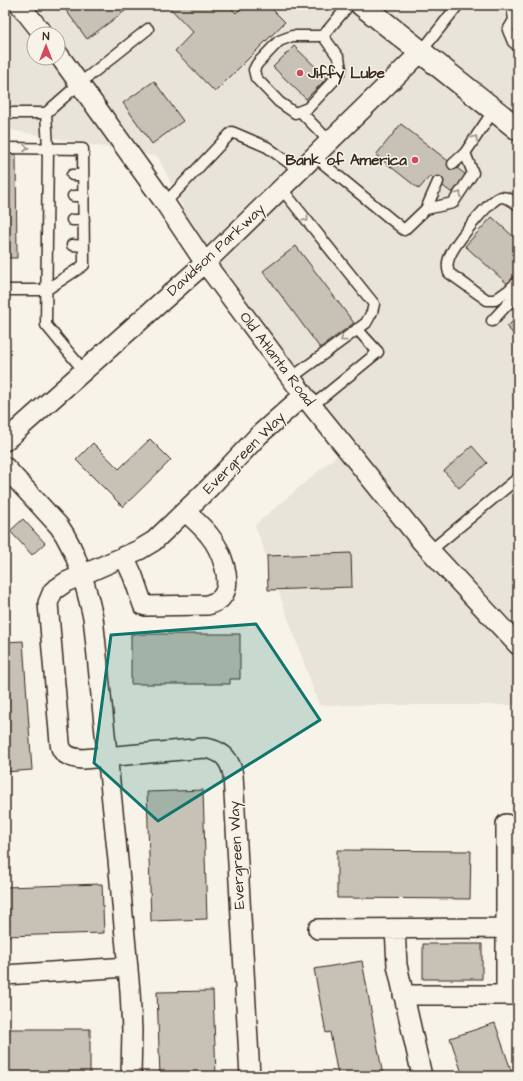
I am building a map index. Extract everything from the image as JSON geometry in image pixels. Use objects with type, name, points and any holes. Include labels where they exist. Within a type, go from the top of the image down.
[{"type":"highway","points":[[362,5],[518,129]]},
{"type":"street","points":[[20,5],[37,26]]},
{"type":"street","name":"Davidson Parkway","points":[[5,441],[205,263],[421,52]]},
{"type":"street","name":"Old Atlanta Road","points":[[66,65],[165,203],[205,263],[308,400],[430,551],[518,645]]},
{"type":"street","name":"Evergreen Way","points":[[250,1076],[233,775],[230,764],[223,754],[212,749],[204,748],[76,759],[67,755],[61,749],[48,603],[53,591],[66,582],[139,550],[154,541],[209,488],[259,435],[308,400]]},
{"type":"street","points":[[5,467],[59,526],[66,536],[87,592],[93,617],[128,967],[132,1025],[131,1076]]},
{"type":"street","points":[[124,556],[133,576],[142,604],[146,606],[208,604],[216,602],[222,598],[225,591],[226,573],[220,552],[209,535],[185,511]]},
{"type":"street","points":[[403,995],[512,995],[505,928],[506,824]]},
{"type":"street","points":[[318,929],[505,928]]},
{"type":"street","points":[[395,929],[397,965],[422,1076]]},
{"type":"street","points":[[5,975],[128,967]]},
{"type":"lane","points":[[323,36],[349,5]]},
{"type":"lane","points":[[421,52],[458,5]]},
{"type":"lane","points":[[512,5],[514,20],[508,30],[513,42],[518,46]]},
{"type":"lane","points":[[5,113],[46,113],[79,84],[148,29]]},
{"type":"lane","points":[[292,36],[323,36],[339,58],[341,69],[337,77],[308,108],[295,113],[278,102],[256,78],[254,70],[257,64],[279,41],[292,36]]},
{"type":"lane","points":[[453,164],[465,152],[494,110]]},
{"type":"lane","points":[[300,111],[329,141]]},
{"type":"lane","points":[[46,113],[51,175],[51,245],[46,290],[46,325],[84,371]]},
{"type":"lane","points":[[165,203],[232,132],[267,147],[300,170]]},
{"type":"lane","points":[[5,148],[83,149],[84,175],[84,265],[46,290],[5,290]]},
{"type":"lane","points":[[426,209],[453,203],[473,173],[465,152]]},
{"type":"lane","points":[[314,156],[404,230],[426,209],[438,182]]},
{"type":"lane","points":[[72,175],[84,175]]},
{"type":"lane","points":[[281,188],[374,304],[372,312],[366,323],[291,378]]},
{"type":"lane","points":[[72,196],[84,196]]},
{"type":"lane","points":[[518,205],[511,200],[501,197],[492,201],[458,241],[449,257],[447,266],[449,273],[487,300],[495,300],[509,290],[518,281]]},
{"type":"lane","points":[[72,220],[84,220]]},
{"type":"lane","points":[[72,246],[84,246]]},
{"type":"lane","points":[[492,321],[518,294]]},
{"type":"lane","points":[[308,400],[378,352],[358,329]]},
{"type":"lane","points":[[430,551],[518,478]]},
{"type":"highlighted area","points":[[256,624],[320,720],[158,821],[94,763],[111,635]]},
{"type":"shaded area","points":[[5,5],[518,5],[518,705],[319,705],[255,525],[342,451],[222,287],[158,157],[5,129]]},
{"type":"building","points":[[62,5],[133,5],[87,39]]},
{"type":"building","points":[[167,5],[228,5],[236,13],[244,5],[268,5],[285,22],[215,92],[175,51],[193,32]]},
{"type":"building","name":"Jiffy Lube","points":[[294,46],[327,78],[306,99],[273,67]]},
{"type":"building","points":[[154,81],[183,121],[152,144],[123,103]]},
{"type":"building","name":"Bank of America","points":[[401,124],[466,175],[452,193],[430,176],[419,189],[376,155]]},
{"type":"building","points":[[5,154],[16,154],[17,258],[5,258]]},
{"type":"building","points":[[492,217],[518,241],[518,279],[511,287],[465,246]]},
{"type":"building","points":[[296,246],[354,323],[320,348],[263,271]]},
{"type":"building","points":[[518,316],[518,339],[507,327]]},
{"type":"building","points":[[150,439],[171,460],[123,507],[76,460],[93,443],[119,469]]},
{"type":"building","points":[[472,446],[487,463],[459,488],[444,471]]},
{"type":"building","points":[[23,519],[45,543],[32,555],[10,531]]},
{"type":"building","points":[[351,553],[352,587],[268,590],[267,556]]},
{"type":"building","points":[[131,634],[240,634],[240,679],[230,679],[230,684],[131,684]]},
{"type":"building","points":[[23,641],[32,770],[5,772],[5,642]]},
{"type":"building","points":[[203,790],[207,919],[151,921],[147,792]]},
{"type":"building","points":[[337,850],[471,851],[470,899],[337,898]]},
{"type":"building","points":[[102,884],[104,933],[5,936],[5,887]]},
{"type":"building","points":[[423,944],[482,944],[482,979],[423,979]]},
{"type":"building","points":[[362,961],[383,1076],[338,1076],[330,1032],[326,1033],[314,969]]},
{"type":"building","points":[[213,991],[216,1076],[160,1076],[157,992]]},
{"type":"building","points":[[495,1023],[513,1076],[463,1076],[450,1038]]},
{"type":"building","points":[[5,1029],[90,1029],[90,1076],[5,1076]]},
{"type":"place","name":"Jiffy Lube","points":[[300,73]]},
{"type":"place","name":"Bank of America","points":[[415,160]]}]
